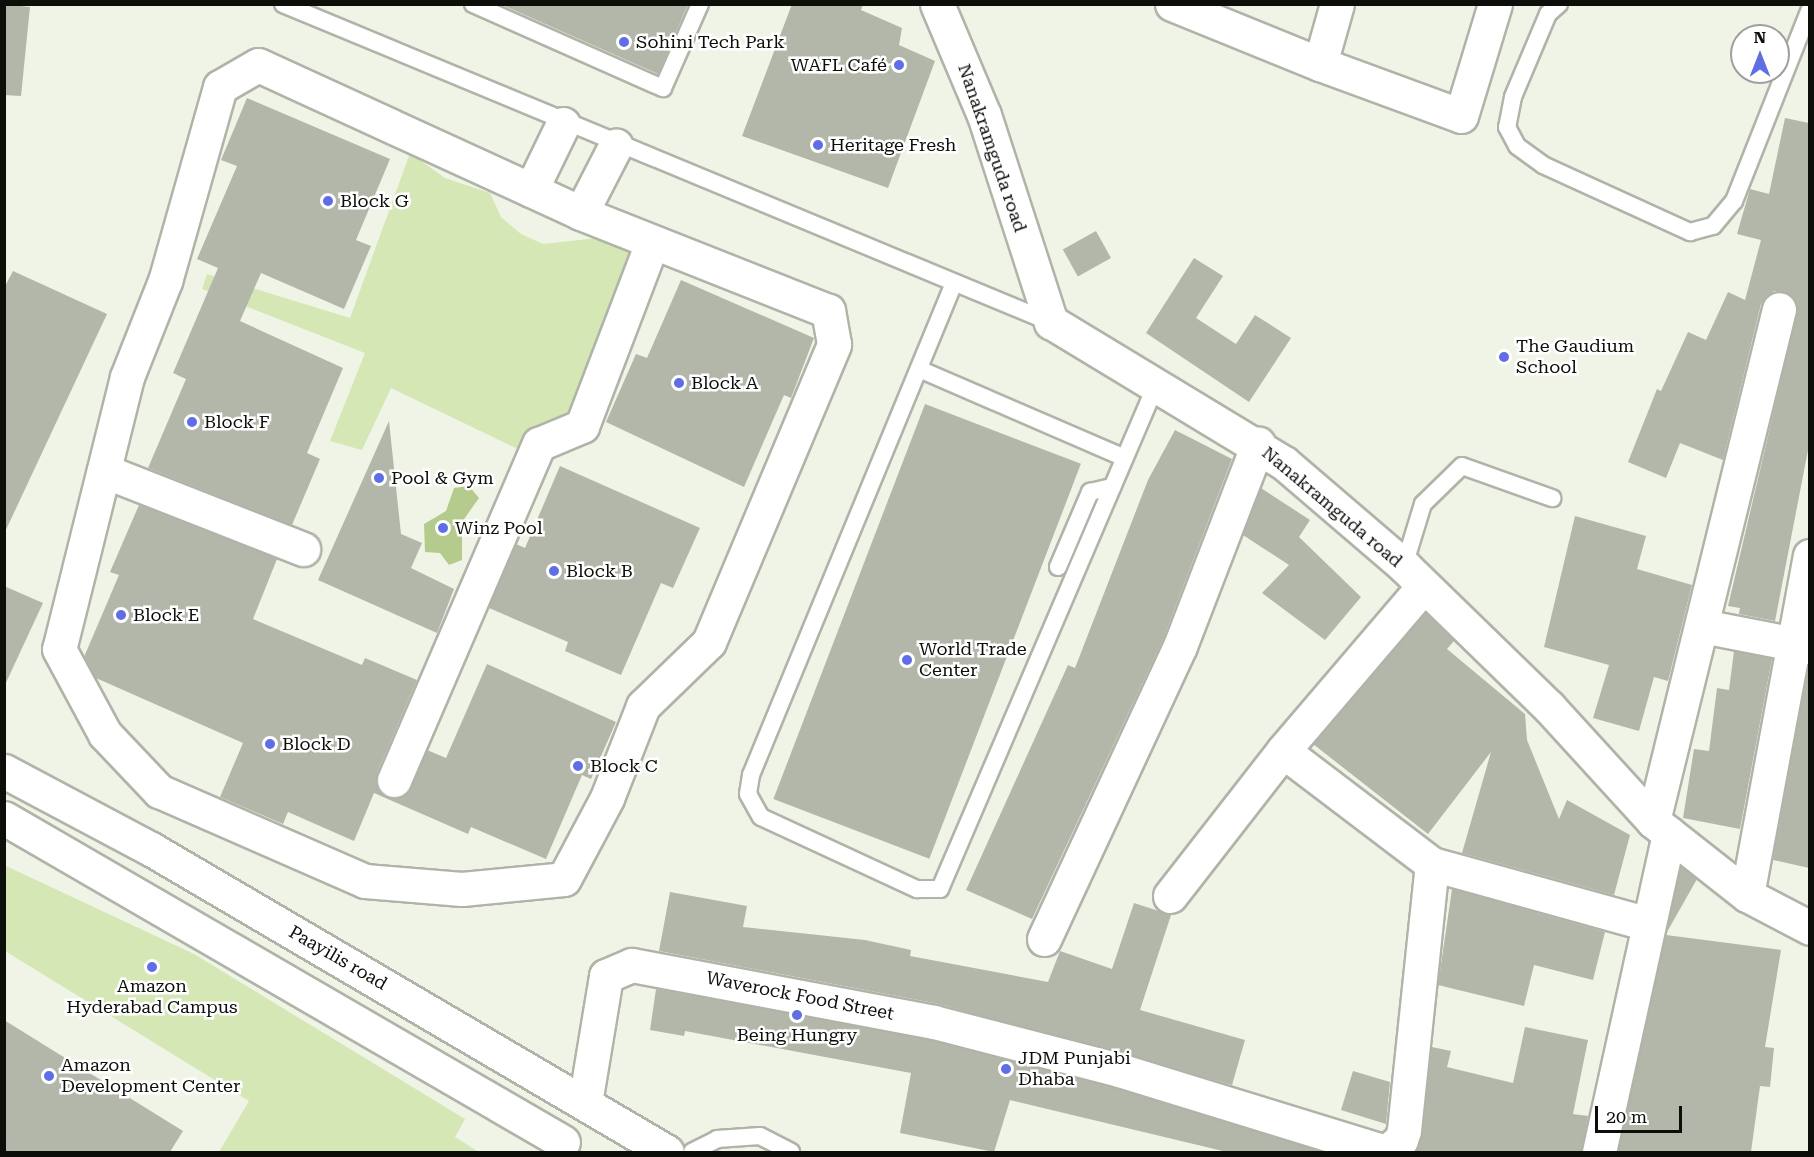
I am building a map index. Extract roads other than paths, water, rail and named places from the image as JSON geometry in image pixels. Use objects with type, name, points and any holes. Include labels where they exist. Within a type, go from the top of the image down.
[{"type":"street","name":"Nanakramguda road","points":[[938,4],[984,115],[1051,322],[1258,444],[1413,577],[1549,707],[1661,827],[1747,895],[1809,928]]},
{"type":"street","points":[[1172,4],[1320,64],[1461,116],[1495,4]]},
{"type":"street","points":[[1320,64],[1337,4]]},
{"type":"street","points":[[258,65],[531,190],[652,243],[828,311],[834,344],[710,642],[643,706],[607,798],[564,879],[462,889],[365,881],[159,791],[105,734],[59,649],[127,377],[165,281],[220,87],[258,65]]},
{"type":"street","points":[[531,190],[563,124]]},
{"type":"street","points":[[581,213],[616,145]]},
{"type":"street","points":[[394,780],[539,444],[582,426],[652,243]]},
{"type":"street","points":[[1599,1152],[1648,924],[1661,827],[1702,626],[1779,309]]},
{"type":"street","points":[[1044,939],[1180,645],[1258,444]]},
{"type":"street","points":[[104,471],[303,549]]},
{"type":"street","points":[[1747,895],[1801,646],[1809,556]]},
{"type":"street","points":[[1170,896],[1283,751],[1413,577]]},
{"type":"street","points":[[1702,626],[1801,646]]},
{"type":"street","points":[[1283,751],[1432,864],[1648,924]]},
{"type":"street","name":"Paayilis road","points":[[4,771],[151,849],[667,1152]]},
{"type":"street","points":[[4,818],[563,1142]]},
{"type":"street","name":"Waverock Food Street","points":[[585,1103],[606,976],[632,965],[933,1023],[1119,1070],[1375,1150],[1396,1148],[1404,1130],[1432,864]]},
{"type":"lane","points":[[284,4],[563,124],[1051,322]]},
{"type":"lane","points":[[473,4],[663,88],[700,4]]},
{"type":"lane","points":[[1559,4],[1548,14],[1513,98],[1507,127],[1517,146],[1543,165],[1690,232],[1713,226],[1734,201],[1809,9]]},
{"type":"lane","points":[[954,283],[751,775],[748,794],[761,817],[917,889],[940,889],[1156,385]]},
{"type":"lane","points":[[919,369],[1125,458]]},
{"type":"lane","points":[[1413,577],[1424,504],[1462,466],[1551,498]]},
{"type":"lane","points":[[1058,567],[1090,492],[1112,487]]},
{"type":"lane","points":[[692,1152],[717,1139],[760,1136],[791,1152]]},
{"type":"place","name":"Sohini Tech Park","points":[[624,42]]},
{"type":"place","name":"WAFL Café","points":[[899,65]]},
{"type":"place","name":"Heritage Fresh","points":[[818,145]]},
{"type":"place","name":"Block G","points":[[328,201]]},
{"type":"place","name":"The Gaudium School","points":[[1504,357]]},
{"type":"place","name":"Block A","points":[[679,383]]},
{"type":"place","name":"Block F","points":[[192,422]]},
{"type":"place","name":"Pool & Gym","points":[[379,478]]},
{"type":"place","name":"Winz Pool","points":[[443,528]]},
{"type":"place","name":"Block B","points":[[554,571]]},
{"type":"place","name":"Block E","points":[[121,615]]},
{"type":"place","name":"World Trade Center","points":[[907,660]]},
{"type":"place","name":"Block D","points":[[270,744]]},
{"type":"place","name":"Block C","points":[[578,766]]},
{"type":"place","name":"Amazon Hyderabad Campus","points":[[152,967]]},
{"type":"place","name":"Being Hungry","points":[[797,1015]]},
{"type":"place","name":"JDM Punjabi Dhaba","points":[[1006,1069]]},
{"type":"place","name":"Amazon Development Center","points":[[49,1076]]}]
